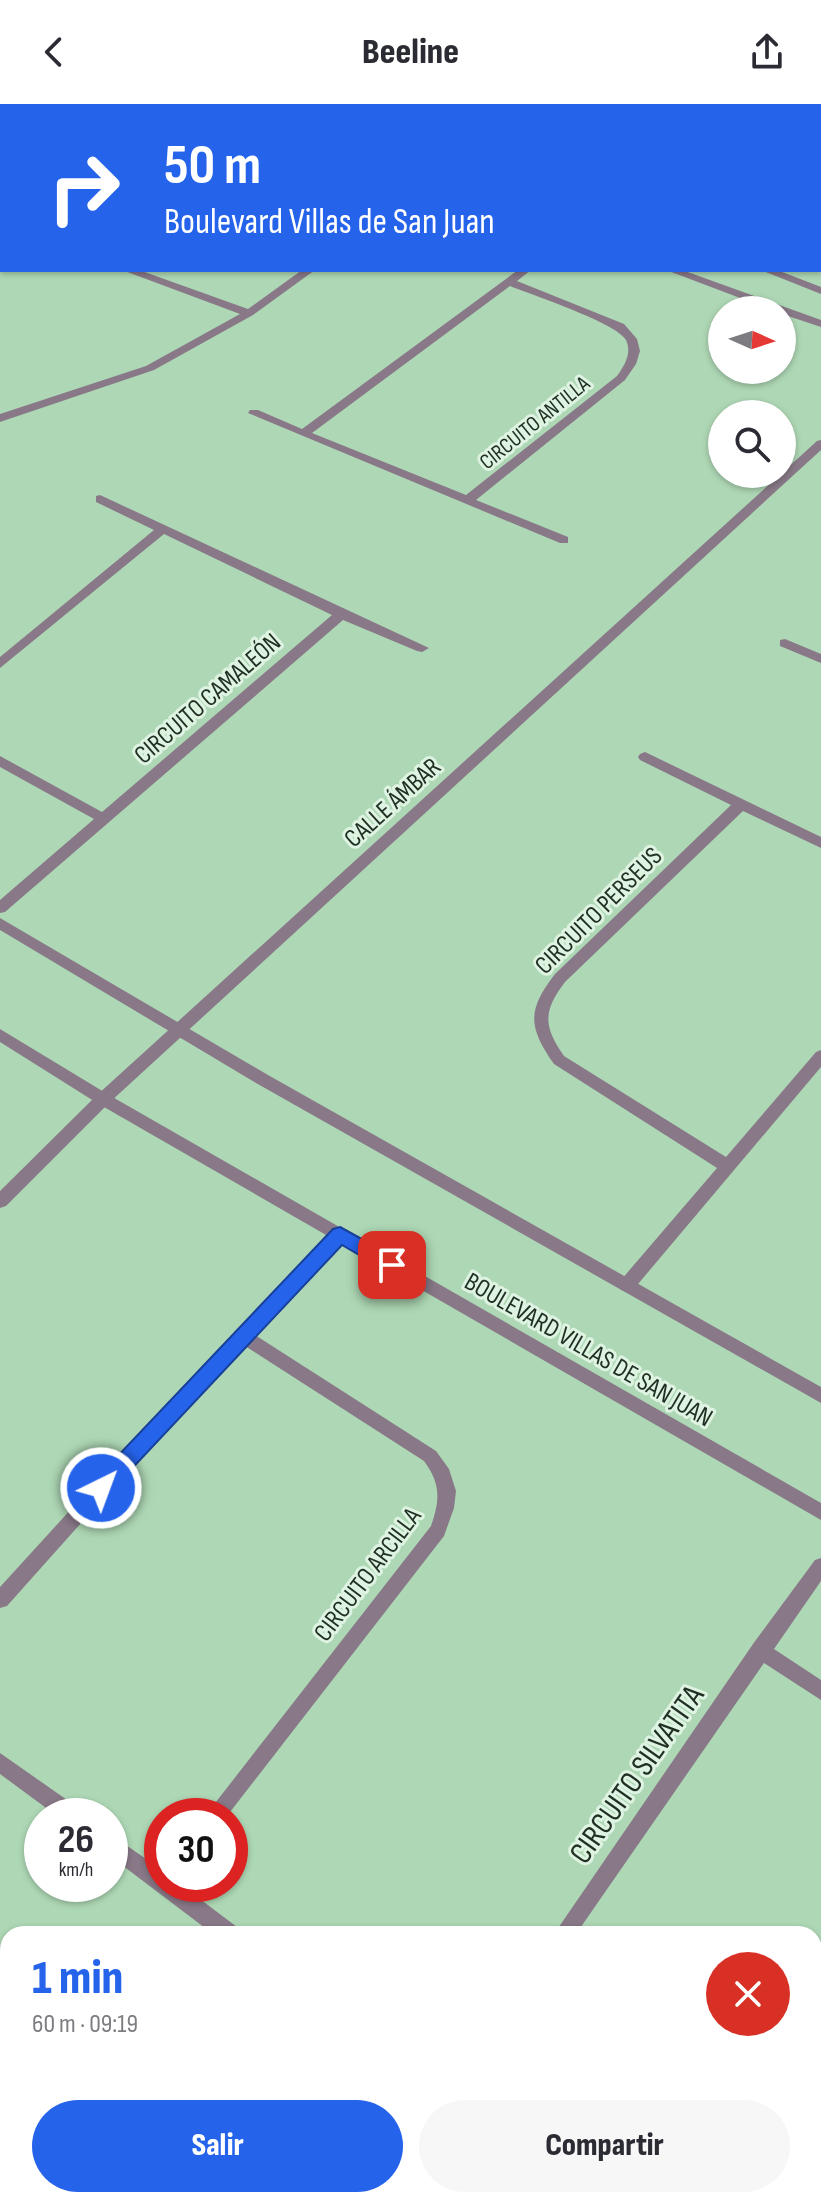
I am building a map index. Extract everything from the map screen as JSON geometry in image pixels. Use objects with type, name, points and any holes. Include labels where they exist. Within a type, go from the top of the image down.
[{"type":"street","points":[[134,272],[249,313]]},
{"type":"street","points":[[0,418],[150,368],[249,313],[306,272]]},
{"type":"street","points":[[304,433],[522,272]]},
{"type":"street","points":[[678,272],[821,324]]},
{"type":"street","points":[[772,272],[821,291]]},
{"type":"street","name":"CIRCUITO ANTILLA","points":[[254,413],[468,500],[621,378],[633,363],[636,351],[633,337],[620,326],[510,282]]},
{"type":"street","name":"CALLE ÁMBAR","points":[[0,1201],[103,1099],[821,444]]},
{"type":"street","points":[[100,499],[341,614],[422,648]]},
{"type":"street","points":[[468,500],[564,540]]},
{"type":"street","points":[[0,664],[164,528]]},
{"type":"street","name":"CIRCUITO CAMALEÓN","points":[[0,908],[341,614]]},
{"type":"street","points":[[785,643],[821,659]]},
{"type":"street","points":[[645,757],[821,843]]},
{"type":"street","points":[[0,761],[104,819]]},
{"type":"street","name":"CIRCUITO PERSEUS","points":[[728,1167],[559,1060],[542,1038],[539,1016],[545,997],[560,978],[741,804]]},
{"type":"street","points":[[0,923],[262,1079],[821,1396]]},
{"type":"street","name":"BOULEVARD VILLAS DE SAN JUAN","points":[[0,1035],[103,1099],[821,1512]]},
{"type":"street","points":[[627,1285],[821,1056]]},
{"type":"street","points":[[0,1600],[340,1235]]},
{"type":"street","name":"CIRCUITO ARCILLA","points":[[229,1798],[438,1530],[449,1501],[446,1475],[430,1456],[243,1336]]},
{"type":"street","name":"CIRCUITO SILVATITA","points":[[570,1926],[821,1566]]},
{"type":"street","points":[[760,1650],[821,1691]]},
{"type":"street","points":[[0,1762],[49,1798]]},
{"type":"street","points":[[188,1902],[219,1926]]},
{"type":"route","points":[[101,1488],[340,1235],[392,1265]]}]
